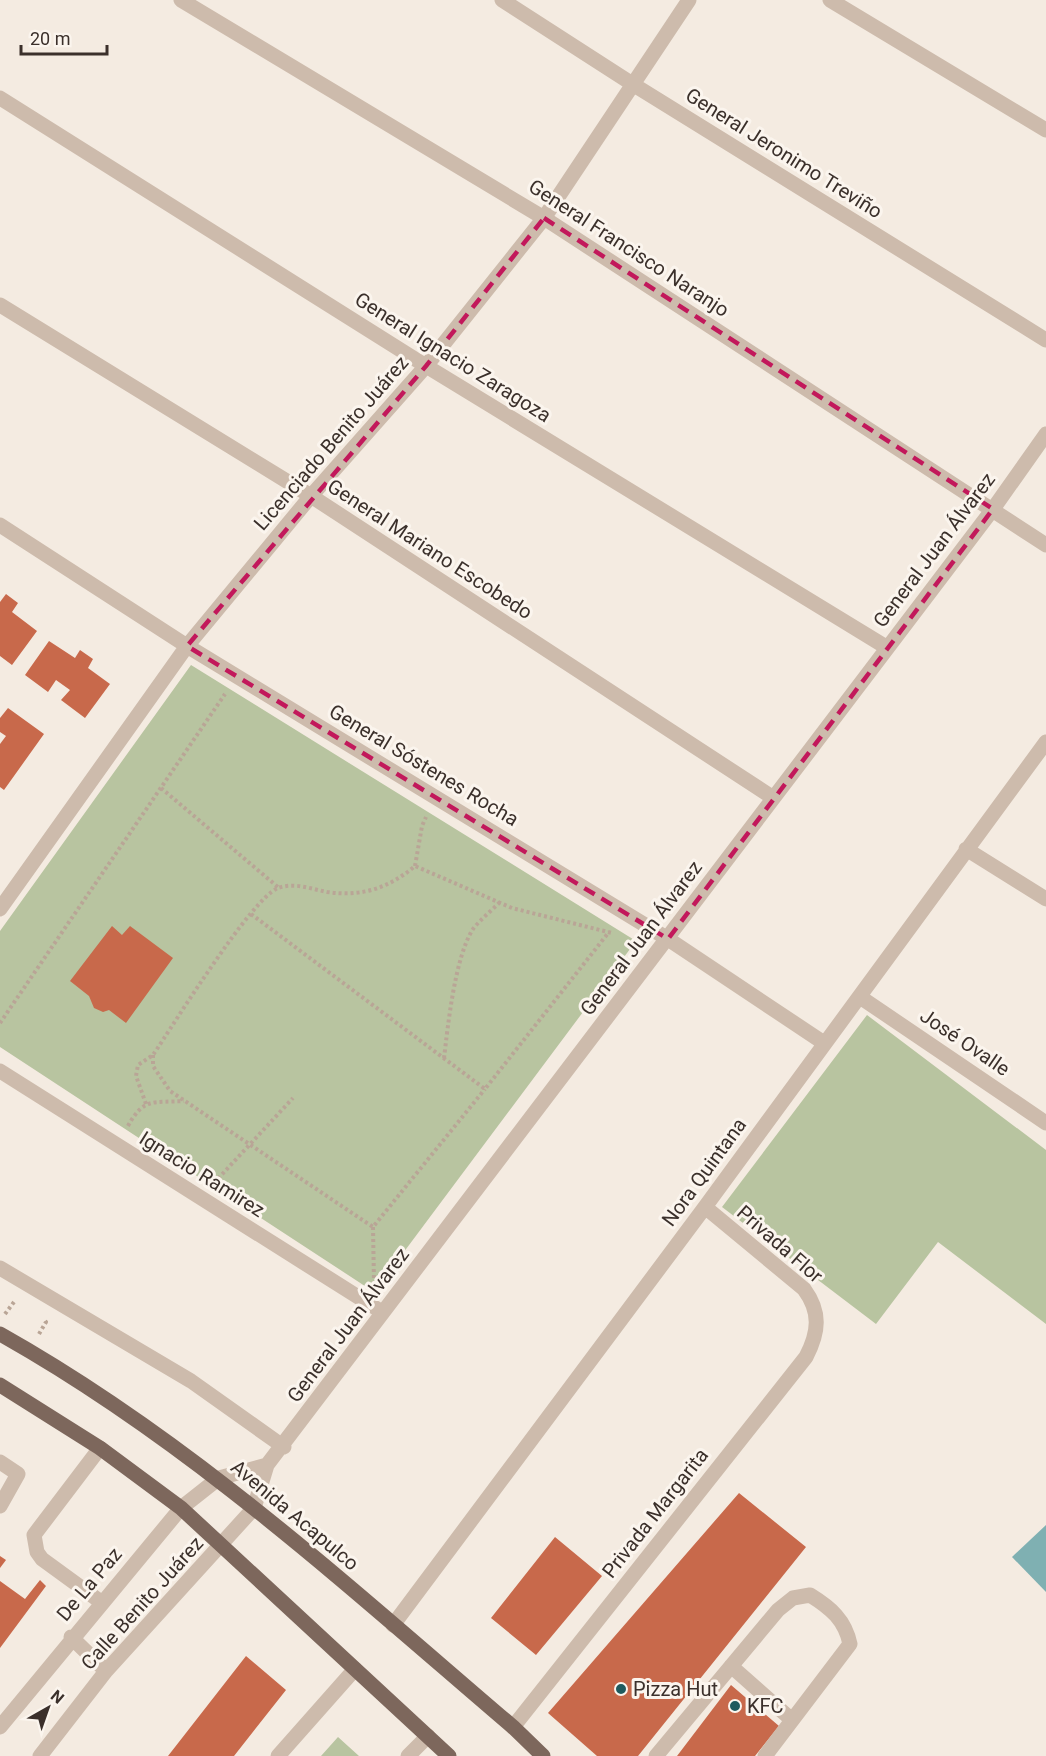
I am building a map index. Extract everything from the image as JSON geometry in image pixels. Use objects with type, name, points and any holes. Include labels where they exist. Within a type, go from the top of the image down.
[{"type":"main road","name":"Avenida Acapulco","points":[[0,1334],[145,1425],[219,1478],[543,1756]]},
{"type":"main road","points":[[2,1390],[100,1448],[181,1508],[449,1756]]},
{"type":"street","name":"General Francisco Naranjo","points":[[181,0],[544,218],[1046,545]]},
{"type":"street","name":"General Jeronimo Treviño","points":[[502,0],[634,85],[1046,339]]},
{"type":"street","name":"Licenciado Benito Juárez","points":[[0,909],[187,646],[311,496],[426,366],[544,218],[689,0]]},
{"type":"street","points":[[830,0],[1046,130]]},
{"type":"street","name":"General Ignacio Zaragoza","points":[[0,98],[426,366],[886,647]]},
{"type":"street","name":"General Mariano Escobedo","points":[[0,304],[311,496],[772,797]]},
{"type":"street","name":"General Juan Álvarez","points":[[254,1508],[267,1465],[284,1447],[382,1312],[993,509],[1046,434]]},
{"type":"street","name":"General Sóstenes Rocha","points":[[0,525],[187,646],[668,939],[824,1043]]},
{"type":"street","name":"Nora Quintana","points":[[393,1625],[705,1208],[1046,742]]},
{"type":"street","points":[[966,849],[1046,899]]},
{"type":"street","name":"José Ovalle","points":[[860,997],[1046,1122]]},
{"type":"street","name":"Ignacio Ramirez","points":[[0,1071],[382,1312]]},
{"type":"street","name":"Privada Flor","points":[[705,1208],[804,1289],[813,1302],[817,1319]]},
{"type":"street","points":[[0,1268],[191,1381],[284,1447]]},
{"type":"street","name":"Privada Margarita","points":[[513,1728],[806,1357],[814,1340],[817,1319]]},
{"type":"street","points":[[100,1448],[34,1534],[34,1545],[42,1559],[101,1602]]},
{"type":"street","points":[[0,1462],[18,1474],[0,1506]]},
{"type":"street","points":[[219,1478],[267,1465]]},
{"type":"street","name":"De La Paz","points":[[0,1727],[71,1637],[181,1508],[219,1478]]},
{"type":"street","name":"Calle Benito Juárez","points":[[40,1756],[106,1671],[254,1508]]},
{"type":"street","points":[[656,1756],[778,1610],[793,1598],[810,1595],[837,1614],[847,1629],[850,1644],[765,1756]]},
{"type":"street","points":[[71,1637],[106,1671]]},
{"type":"street","points":[[732,1666],[792,1720]]},
{"type":"street","points":[[278,1756],[356,1669]]},
{"type":"street","points":[[408,1756],[428,1736]]},
{"type":"path","points":[[0,1023],[229,689]]},
{"type":"path","points":[[161,788],[279,888]]},
{"type":"path","points":[[146,1104],[136,1076],[138,1065],[153,1054],[266,896],[279,888],[303,885],[327,891],[371,892],[389,885],[416,866],[422,826],[428,812]]},
{"type":"path","points":[[416,866],[500,903],[619,934]]},
{"type":"path","points":[[444,1059],[457,978],[466,944],[473,929],[500,903]]},
{"type":"path","points":[[251,914],[485,1089]]},
{"type":"path","points":[[381,1282],[374,1292],[373,1227],[609,932]]},
{"type":"path","points":[[153,1054],[153,1066],[170,1091],[373,1227]]},
{"type":"path","points":[[221,1192],[211,1185],[293,1098]]},
{"type":"path","points":[[126,1129],[138,1108],[146,1104],[185,1101]]},
{"type":"highlighted area","points":[[544,218],[993,509],[668,939],[187,646],[426,366]]},
{"type":"green space","points":[[191,665],[636,941],[374,1292],[0,1047],[0,931]]},
{"type":"green space","points":[[867,1015],[1046,1150],[1046,1324],[938,1242],[876,1324],[722,1207]]},
{"type":"green space","points":[[338,1737],[359,1756],[321,1756]]},
{"type":"water","points":[[1046,1525],[1046,1592],[1012,1557]]},
{"type":"building","points":[[6,594],[18,603],[12,612],[37,631],[12,665],[0,656],[0,602]]},
{"type":"building","points":[[49,641],[75,658],[80,650],[93,659],[88,668],[110,684],[85,718],[61,700],[70,690],[56,680],[48,692],[25,675]]},
{"type":"building","points":[[8,708],[44,734],[4,790],[0,787],[0,744],[6,736],[0,732],[0,718]]},
{"type":"building","points":[[112,926],[122,935],[130,926],[173,958],[126,1023],[109,1010],[103,1012],[94,1008],[89,996],[70,981]]},
{"type":"building","points":[[739,1493],[806,1547],[638,1756],[597,1756],[548,1713]]},
{"type":"building","points":[[555,1537],[602,1576],[536,1655],[491,1618]]},
{"type":"building","points":[[0,1556],[6,1560],[0,1568]]},
{"type":"building","points":[[40,1580],[46,1586],[0,1648],[0,1581],[25,1599]]},
{"type":"building","points":[[246,1656],[286,1690],[234,1756],[168,1756]]},
{"type":"building","name":"KFC","points":[[731,1685],[779,1726],[755,1756],[677,1756]]},
{"type":"place","name":"Pizza Hut","points":[[621,1689]]},
{"type":"place","name":"KFC","points":[[735,1706]]}]
